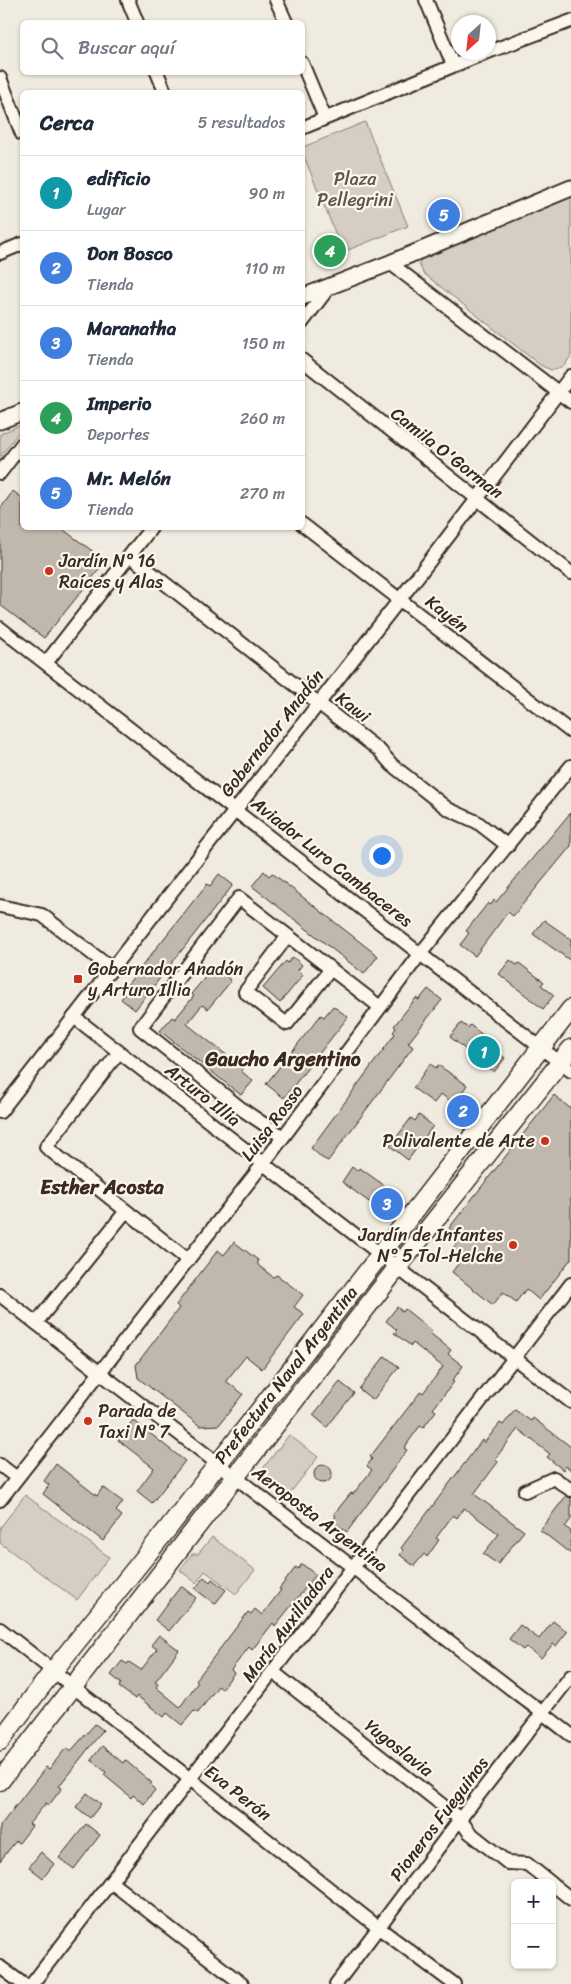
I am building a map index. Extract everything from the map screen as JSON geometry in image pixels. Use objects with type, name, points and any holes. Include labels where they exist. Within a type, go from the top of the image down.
[{"type":"main road","name":"Prefectura Naval Argentina","points":[[0,1741],[53,1671],[169,1527],[571,1008]]},
{"type":"main road","name":"Prefectura Naval Argentina","points":[[0,1781],[397,1268],[566,1067],[571,1049]]},
{"type":"street","points":[[128,0],[136,20]]},
{"type":"street","points":[[276,0],[285,20]]},
{"type":"street","points":[[426,0],[453,65]]},
{"type":"street","points":[[496,49],[571,22]]},
{"type":"street","points":[[305,127],[466,60]]},
{"type":"street","points":[[305,70],[325,118]]},
{"type":"street","points":[[158,75],[164,90]]},
{"type":"street","points":[[0,78],[5,104],[20,130]]},
{"type":"street","points":[[305,296],[390,263],[571,188]]},
{"type":"street","points":[[0,253],[20,245]]},
{"type":"street","points":[[390,263],[571,402]]},
{"type":"street","points":[[305,319],[330,286]]},
{"type":"street","name":"Camila O'Gorman","points":[[305,362],[571,573]]},
{"type":"street","name":"Gobernador Anadón","points":[[0,1112],[318,702],[400,600],[571,376]]},
{"type":"street","points":[[0,421],[20,413]]},
{"type":"street","points":[[0,473],[20,447]]},
{"type":"street","name":"Kayén","points":[[305,526],[571,732]]},
{"type":"street","points":[[46,663],[150,530]]},
{"type":"street","name":"Kawi","points":[[130,556],[380,751],[392,764],[448,809],[477,822],[508,846]]},
{"type":"street","name":"Aviador Luro Cambaceres","points":[[0,628],[542,1046],[566,1067]]},
{"type":"street","name":"Luisa Rosso","points":[[0,1500],[263,1164],[421,953],[571,766]]},
{"type":"street","points":[[283,1137],[243,1110],[140,1028],[239,898],[380,1007]]},
{"type":"street","points":[[0,906],[42,915],[112,969]]},
{"type":"street","points":[[287,937],[245,992],[287,1024],[330,970]]},
{"type":"street","name":"Arturo Illia","points":[[74,1017],[571,1402]]},
{"type":"street","points":[[119,1052],[46,1147],[188,1260]]},
{"type":"street","points":[[36,1324],[126,1211]]},
{"type":"street","name":"María Auxiliadora","points":[[32,1984],[112,1883],[353,1566],[571,1284]]},
{"type":"street","name":"Aeroposta Argentina","points":[[0,1295],[98,1373],[571,1734]]},
{"type":"street","points":[[0,1465],[17,1478]]},
{"type":"street","points":[[525,1491],[554,1478],[571,1490]]},
{"type":"street","name":"Eva Perón","points":[[0,1629],[379,1928],[454,1984]]},
{"type":"street","name":"Yugoslavia","points":[[273,1672],[460,1819],[469,1832],[508,1862],[527,1864],[547,1879]]},
{"type":"street","name":"Pioneros Fueguinos","points":[[336,1984],[460,1819],[571,1676]]},
{"type":"street","points":[[112,1883],[242,1984]]},
{"type":"street","name":"Yugoslavia","points":[[556,1886],[571,1898]]},
{"type":"street","points":[[0,1967],[22,1984]]},
{"type":"green space","name":"Plaza Pellegrini","points":[[365,122],[408,226],[343,252],[305,159],[305,146]]},
{"type":"green space","points":[[571,195],[571,356],[564,366],[551,370],[540,365],[423,273],[419,264],[423,255]]},
{"type":"green space","points":[[20,425],[20,431],[0,457],[0,434]]},
{"type":"green space","points":[[289,1435],[318,1457],[287,1497],[264,1478],[264,1467]]},
{"type":"green space","points":[[25,1495],[109,1557],[77,1600],[0,1543],[0,1528]]},
{"type":"green space","points":[[212,1537],[255,1570],[236,1594],[205,1571],[196,1583],[180,1570],[192,1554],[198,1554]]},
{"type":"building","name":"Jardín N° 16 Raíces y Alas","points":[[13,491],[20,496],[20,530],[64,530],[106,561],[44,638],[0,605],[0,509]]},
{"type":"building","points":[[571,812],[571,846],[513,916],[508,912],[475,956],[460,945],[469,933],[466,931],[488,903],[491,905],[494,900],[496,902]]},
{"type":"building","points":[[264,871],[269,876],[272,873],[378,956],[364,974],[252,886]]},
{"type":"building","points":[[219,874],[233,885],[135,1010],[121,999],[130,987],[127,985],[207,884],[210,886]]},
{"type":"building","points":[[544,920],[571,939],[571,961],[533,934]]},
{"type":"building","points":[[293,957],[302,965],[298,970],[303,975],[280,1003],[263,988],[286,961],[288,963]]},
{"type":"building","points":[[510,960],[517,965],[519,963],[544,982],[541,985],[554,995],[543,1009],[499,974]]},
{"type":"building","points":[[221,963],[230,971],[226,976],[231,981],[208,1009],[202,1005],[187,1024],[243,1068],[241,1071],[253,1081],[241,1095],[160,1031],[172,1017],[175,1019],[194,996],[191,994],[214,967],[216,969]]},
{"type":"building","points":[[428,989],[442,1000],[408,1043],[413,1047],[328,1161],[322,1158],[311,1148],[395,1034],[393,1032],[396,1028],[394,1026],[416,998],[419,1000]]},
{"type":"building","points":[[333,1006],[348,1017],[284,1098],[266,1084],[321,1015],[324,1017]]},
{"type":"building","points":[[461,1023],[468,1028],[470,1025],[494,1044],[492,1047],[505,1058],[494,1072],[450,1037]]},
{"type":"building","points":[[430,1064],[436,1068],[438,1065],[467,1085],[454,1104],[441,1094],[434,1103],[413,1088]]},
{"type":"building","name":"Jardín de Infantes N° 5 Tol-Helche","points":[[554,1095],[571,1109],[571,1259],[539,1300],[526,1289],[516,1302],[503,1292],[493,1305],[452,1272],[461,1260],[450,1252],[461,1238],[449,1228]]},
{"type":"building","points":[[419,1115],[433,1126],[408,1160],[390,1146],[411,1118],[415,1121]]},
{"type":"building","points":[[352,1167],[358,1172],[360,1168],[389,1189],[376,1207],[342,1182]]},
{"type":"building","points":[[234,1242],[258,1260],[258,1265],[273,1277],[277,1275],[303,1295],[294,1307],[304,1314],[262,1369],[246,1356],[226,1381],[243,1394],[219,1425],[200,1426],[138,1378],[136,1365],[179,1308],[176,1305],[218,1250],[224,1255]]},
{"type":"building","points":[[397,1307],[403,1312],[405,1309],[432,1331],[430,1333],[451,1350],[448,1354],[463,1366],[452,1381],[454,1382],[433,1409],[436,1411],[423,1428],[420,1426],[404,1448],[407,1450],[347,1532],[332,1521],[336,1516],[334,1514],[372,1470],[367,1466],[372,1459],[370,1457],[421,1391],[423,1393],[443,1367],[413,1343],[411,1346],[394,1333],[397,1330],[386,1321]]},
{"type":"building","points":[[385,1356],[399,1367],[373,1400],[359,1389]]},
{"type":"building","points":[[340,1382],[354,1393],[327,1427],[313,1415]]},
{"type":"building","points":[[515,1410],[531,1421],[533,1418],[571,1447],[571,1470],[566,1466],[563,1470],[547,1457],[550,1454],[518,1429],[495,1459],[498,1462],[474,1494],[524,1531],[498,1564],[483,1554],[499,1534],[464,1508],[457,1518],[453,1515],[436,1538],[439,1540],[427,1557],[424,1554],[414,1566],[400,1555],[403,1550],[401,1548],[482,1440],[484,1443],[500,1423],[503,1425]]},
{"type":"building","points":[[133,1420],[185,1461],[152,1503],[137,1491],[154,1468],[118,1440]]},
{"type":"building","points":[[56,1464],[97,1496],[103,1487],[123,1502],[116,1511],[122,1516],[103,1541],[43,1494],[49,1485],[44,1481]]},
{"type":"building","points":[[323,1465],[329,1468],[332,1474],[329,1480],[323,1483],[317,1480],[314,1474],[317,1468]]},
{"type":"building","points":[[566,1496],[571,1498],[571,1519],[565,1527],[571,1531],[571,1554],[540,1530]]},
{"type":"building","points":[[302,1564],[316,1575],[275,1626],[273,1623],[252,1650],[249,1647],[231,1670],[234,1673],[222,1689],[218,1686],[198,1713],[194,1711],[182,1725],[167,1713],[164,1717],[137,1696],[135,1699],[119,1687],[121,1683],[111,1675],[122,1661],[127,1664],[129,1662],[141,1670],[157,1649],[151,1645],[159,1635],[179,1650],[155,1682],[158,1684],[156,1687],[180,1707],[198,1682],[196,1680],[248,1612],[251,1614],[255,1609],[262,1615],[296,1567],[298,1569]]},
{"type":"building","points":[[204,1577],[210,1582],[212,1579],[226,1590],[215,1604],[195,1589]]},
{"type":"building","points":[[181,1586],[196,1598],[169,1631],[155,1620]]},
{"type":"building","points":[[553,1621],[567,1632],[556,1646],[553,1644],[541,1658],[526,1647],[523,1650],[509,1639],[520,1625],[539,1639]]},
{"type":"building","points":[[95,1724],[103,1730],[59,1786],[62,1788],[49,1805],[46,1803],[29,1824],[32,1826],[19,1843],[16,1841],[0,1861],[0,1826],[46,1767],[49,1769],[66,1748],[70,1752]]},
{"type":"building","points":[[102,1746],[123,1763],[125,1760],[152,1783],[150,1785],[155,1790],[144,1804],[133,1795],[131,1798],[104,1775],[106,1772],[91,1760]]},
{"type":"building","points":[[87,1793],[101,1804],[90,1818],[76,1807]]},
{"type":"building","points":[[86,1824],[100,1835],[74,1869],[59,1858]]},
{"type":"building","points":[[41,1852],[54,1864],[43,1878],[29,1867]]},
{"type":"place","name":"Mr. Melón","points":[[444,215]]},
{"type":"place","name":"Imperio","points":[[330,251]]},
{"type":"place","name":"Jardín N° 16 Raíces y Alas","points":[[49,571]]},
{"type":"place","name":"Gobernador Anadón y Arturo Illia","points":[[78,979]]},
{"type":"place","name":"edificio","points":[[484,1052]]},
{"type":"place","name":"Don Bosco","points":[[463,1111]]},
{"type":"place","name":"Polivalente de Arte","points":[[545,1141]]},
{"type":"place","name":"Maranatha","points":[[387,1204]]},
{"type":"place","name":"Jardín de Infantes N° 5 Tol-Helche","points":[[513,1245]]},
{"type":"place","name":"Parada de Taxi N° 7","points":[[88,1421]]},
{"type":"district","name":"Gaucho Argentino","points":[[283,1059]]},
{"type":"district","name":"Esther Acosta","points":[[102,1187]]}]
